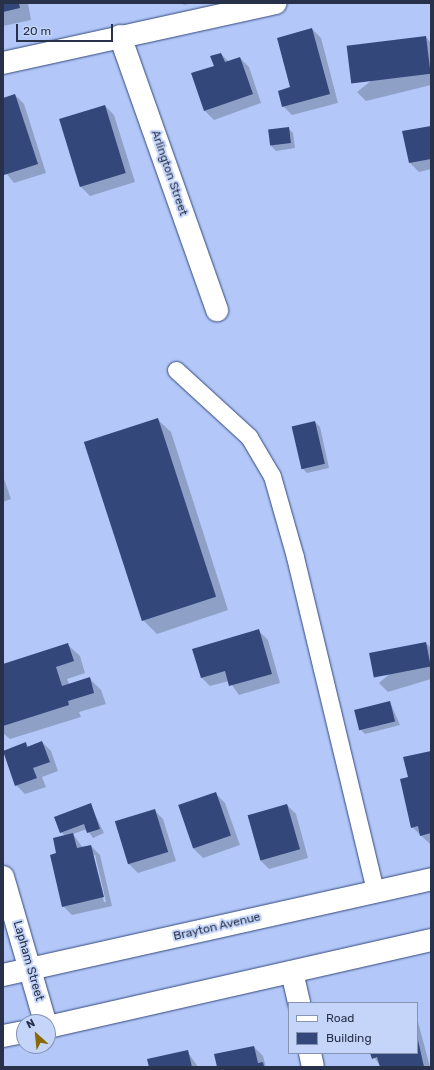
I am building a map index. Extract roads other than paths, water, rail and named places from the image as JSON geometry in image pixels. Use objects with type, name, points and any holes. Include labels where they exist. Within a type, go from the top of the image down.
[{"type":"main road","points":[[3,63],[275,3]]},
{"type":"main road","name":"Arlington Street","points":[[120,36],[217,310]]},
{"type":"main road","name":"Lapham Street","points":[[3,877],[43,1014]]},
{"type":"main road","name":"Brayton Avenue","points":[[3,975],[431,879]]},
{"type":"main road","points":[[56,1025],[431,940]]},
{"type":"main road","points":[[292,972],[298,1002]]},
{"type":"main road","points":[[3,1036],[16,1034]]},
{"type":"main road","points":[[310,1054],[313,1067]]},
{"type":"lane","points":[[176,370],[249,438],[272,476],[295,557],[375,891]]}]
